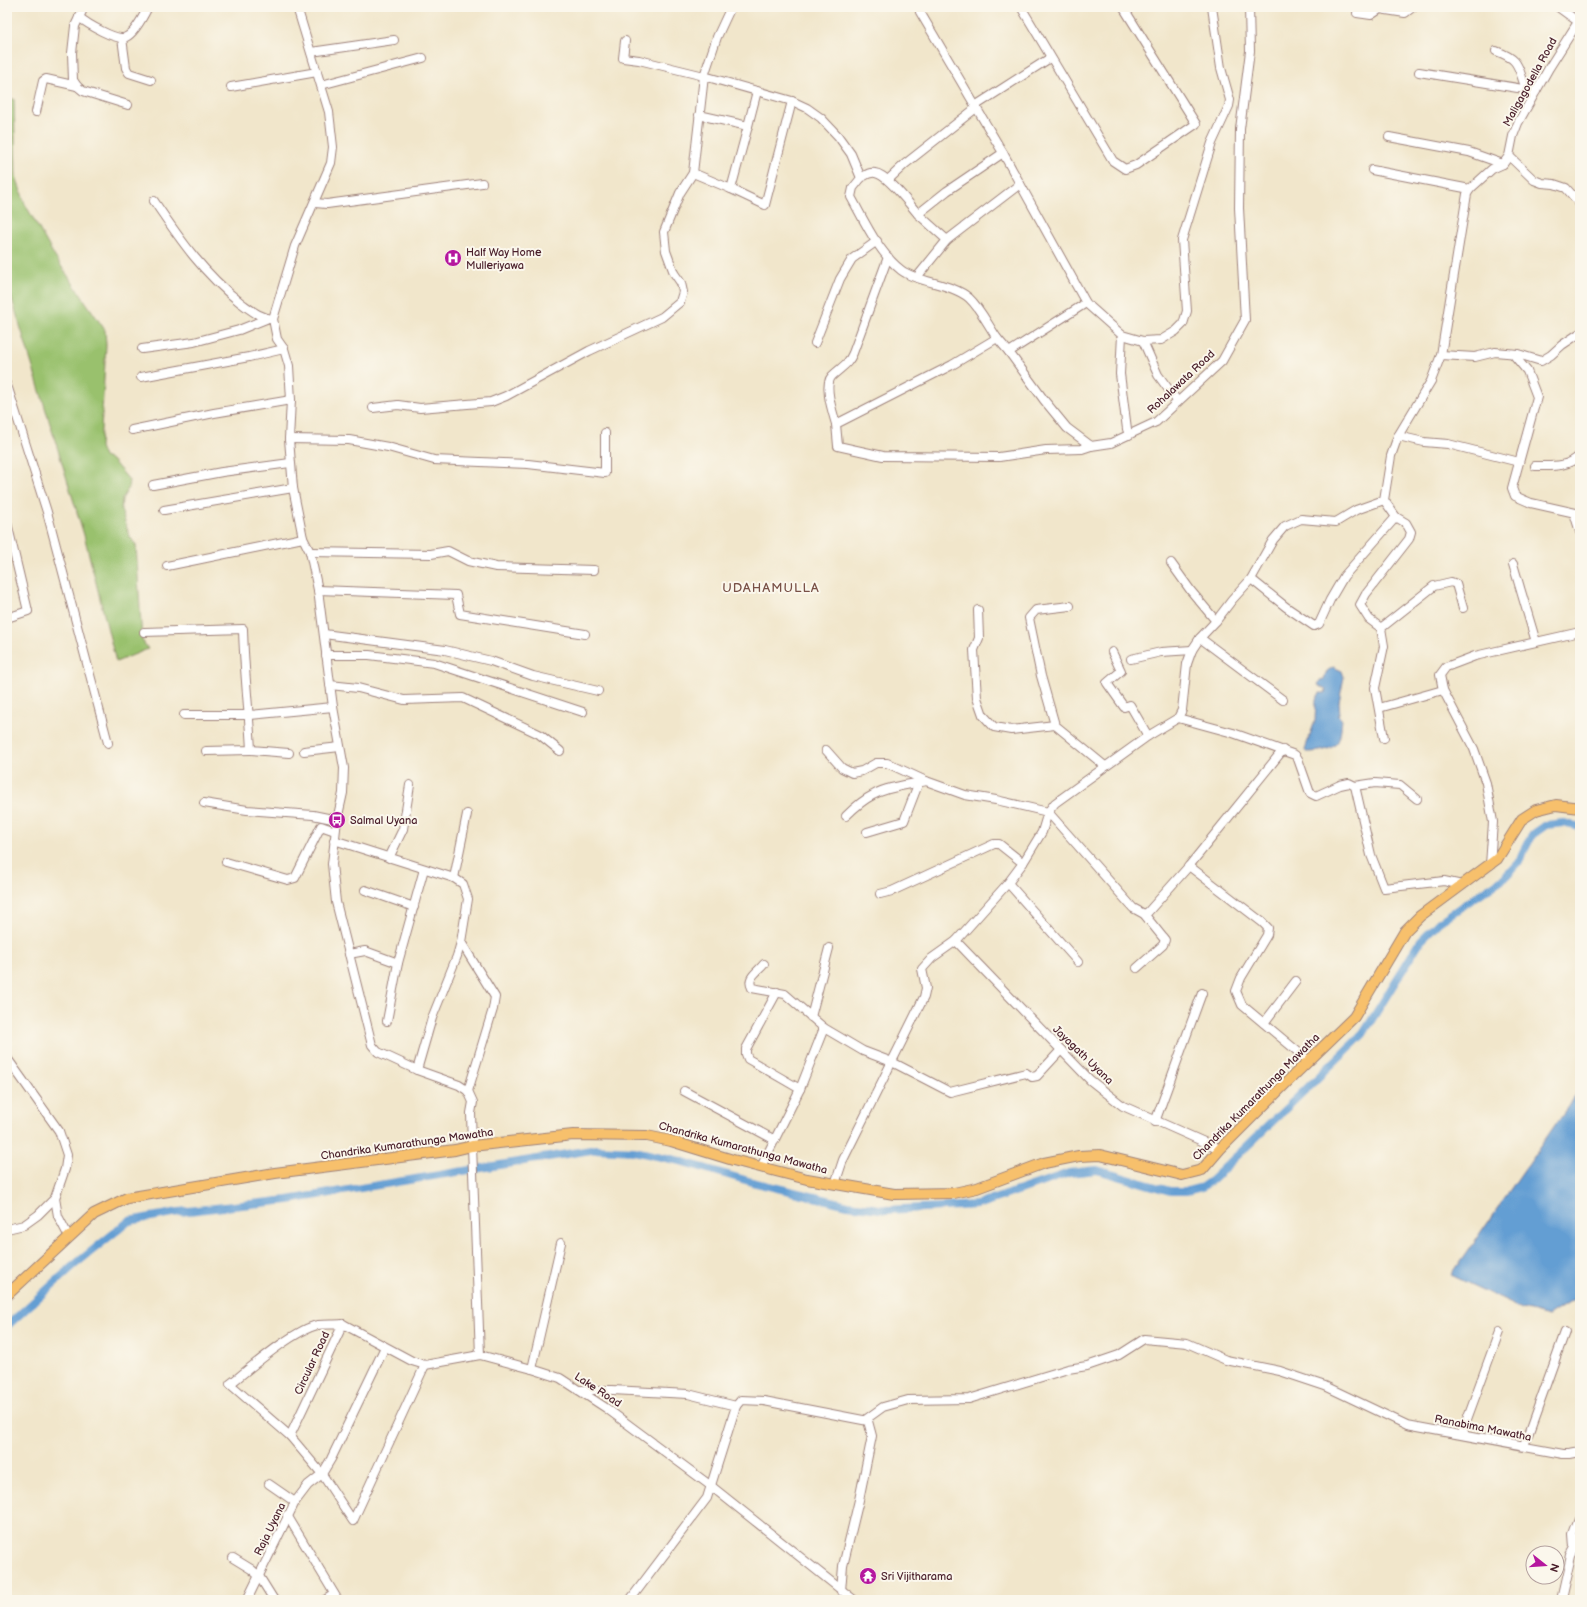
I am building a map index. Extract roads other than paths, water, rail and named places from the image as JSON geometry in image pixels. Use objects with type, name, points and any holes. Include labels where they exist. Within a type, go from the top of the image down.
[{"type":"main road","name":"Chandrika Kumarathunga Mawatha","points":[[7,1295],[94,1214],[127,1198],[275,1173],[455,1150],[473,1151],[574,1135],[647,1136],[671,1140],[733,1160],[807,1179],[894,1194],[954,1193],[977,1188],[1044,1163],[1079,1156],[1100,1155],[1182,1175],[1202,1170],[1220,1150],[1354,1017],[1405,931],[1420,916],[1497,859],[1522,819],[1536,810],[1556,805],[1580,808]]},
{"type":"street","points":[[84,7],[75,26],[72,53],[72,80],[76,86],[83,91],[128,105]]},
{"type":"street","points":[[79,16],[96,29],[122,38],[127,37],[143,19],[148,7]]},
{"type":"street","points":[[297,7],[312,52],[329,112],[333,147],[330,163],[315,203],[295,246],[270,319],[277,339],[284,349],[289,366],[291,400],[289,439],[293,488],[303,538],[310,552],[318,590],[333,707],[344,768],[343,793],[335,831],[332,864],[336,902],[372,1045],[378,1052],[417,1070],[458,1085],[468,1091],[473,1102],[471,1113],[480,1355]]},
{"type":"street","points":[[374,408],[398,405],[420,408],[491,402],[506,396],[589,351],[662,316],[680,302],[683,292],[681,283],[674,273],[666,251],[664,232],[680,193],[693,172],[704,76],[717,37],[731,7]]},
{"type":"street","points":[[919,7],[920,12],[1020,184],[1086,303],[1122,335],[1143,341],[1161,340],[1176,331],[1183,324],[1187,311],[1182,240],[1212,143],[1229,106],[1230,100],[1221,68],[1212,7]]},
{"type":"street","points":[[1020,7],[1113,160],[1125,169],[1136,165],[1196,124],[1123,7]]},
{"type":"street","name":"Rohalawata Road","points":[[836,424],[838,446],[883,456],[999,457],[1046,450],[1082,449],[1111,443],[1156,422],[1222,361],[1245,320],[1239,208],[1240,129],[1250,51],[1249,7]]},
{"type":"street","points":[[1357,13],[1371,15],[1380,9],[1405,13],[1413,7]]},
{"type":"street","points":[[1558,7],[1579,23]]},
{"type":"street","name":"Maligagodella Road","points":[[1509,156],[1513,136],[1536,90],[1579,23]]},
{"type":"street","points":[[122,38],[126,68],[129,73],[151,80]]},
{"type":"street","points":[[312,52],[394,40]]},
{"type":"street","points":[[625,41],[623,58],[640,60],[704,76],[792,101],[807,108],[821,118],[838,136],[851,154],[861,178]]},
{"type":"street","points":[[1496,51],[1510,56],[1516,61],[1526,89]]},
{"type":"street","points":[[321,85],[423,58]]},
{"type":"street","points":[[888,180],[905,164],[975,107],[1050,58]]},
{"type":"street","points":[[231,87],[317,72]]},
{"type":"street","points":[[1419,72],[1536,90]]},
{"type":"street","points":[[36,112],[43,81],[46,80],[76,86]]},
{"type":"street","points":[[731,189],[757,91]]},
{"type":"street","points":[[693,172],[765,205],[792,101]]},
{"type":"street","points":[[699,115],[748,126]]},
{"type":"street","points":[[1389,137],[1469,152],[1502,164]]},
{"type":"street","points":[[918,214],[947,191],[1002,153]]},
{"type":"street","points":[[1384,738],[1375,688],[1384,646],[1381,628],[1369,619],[1360,605],[1366,594],[1409,539],[1411,532],[1406,523],[1396,517],[1384,500],[1391,456],[1398,436],[1431,381],[1441,355],[1467,194],[1470,189],[1492,169],[1502,164],[1509,156],[1534,180],[1566,188],[1580,204]]},
{"type":"street","points":[[1372,170],[1470,189]]},
{"type":"street","points":[[947,240],[918,214],[888,180],[877,173],[869,173],[861,178],[853,188],[851,197],[888,257],[902,271],[968,297],[997,338],[1066,428],[1091,446]]},
{"type":"street","points":[[315,203],[327,204],[482,183]]},
{"type":"street","points":[[917,277],[947,240],[1020,184]]},
{"type":"street","points":[[154,201],[185,248],[221,287],[256,314],[270,319]]},
{"type":"street","points":[[815,343],[840,279],[852,259],[877,241]]},
{"type":"street","points":[[888,257],[854,353],[849,362],[831,377],[828,384],[836,424],[952,365],[997,338]]},
{"type":"street","points":[[1009,352],[1086,303]]},
{"type":"street","points":[[142,350],[194,342],[239,330],[270,319]]},
{"type":"street","points":[[1441,355],[1475,357],[1495,352],[1526,355],[1541,361],[1580,332]]},
{"type":"street","points":[[1122,335],[1120,374],[1129,435]]},
{"type":"street","points":[[1143,341],[1158,375],[1178,402]]},
{"type":"street","points":[[141,377],[249,358],[284,349]]},
{"type":"street","points":[[1513,354],[1527,371],[1537,397],[1512,488],[1515,496],[1531,503],[1577,514],[1580,532]]},
{"type":"street","points":[[7,385],[47,512],[108,743]]},
{"type":"street","points":[[132,430],[214,413],[291,400]]},
{"type":"street","points":[[289,439],[349,440],[388,447],[434,460],[528,464],[605,473],[605,433]]},
{"type":"street","points":[[1398,436],[1424,442],[1448,444],[1520,462]]},
{"type":"street","points":[[1535,466],[1554,466],[1566,464],[1580,455]]},
{"type":"street","points":[[153,485],[222,472],[290,463]]},
{"type":"street","points":[[164,510],[293,488]]},
{"type":"street","points":[[835,1184],[843,1160],[924,998],[926,988],[922,969],[932,958],[956,941],[1008,882],[1023,863],[1042,832],[1048,812],[1055,803],[1148,736],[1178,718],[1182,710],[1187,664],[1192,650],[1200,638],[1251,579],[1273,540],[1285,526],[1300,519],[1336,522],[1356,510],[1384,500]]},
{"type":"street","points":[[1251,579],[1286,607],[1314,626],[1319,624],[1330,600],[1344,576],[1396,517]]},
{"type":"street","points":[[7,523],[28,611],[7,618]]},
{"type":"street","points":[[167,566],[303,538]]},
{"type":"street","points":[[310,552],[431,554],[448,551],[468,561],[496,567],[594,570]]},
{"type":"street","points":[[1171,563],[1191,591],[1216,620]]},
{"type":"street","points":[[1513,564],[1536,642]]},
{"type":"street","points":[[1381,628],[1434,586],[1451,582],[1456,584],[1463,608]]},
{"type":"street","points":[[318,590],[456,594],[460,614],[586,634]]},
{"type":"street","points":[[1070,606],[1036,610],[1029,618],[1055,725],[1105,766]]},
{"type":"street","points":[[978,610],[979,638],[974,650],[977,698],[983,715],[994,727],[1011,730],[1055,725]]},
{"type":"street","points":[[144,632],[243,629],[244,660],[250,715],[251,750]]},
{"type":"street","points":[[1490,864],[1492,822],[1486,783],[1474,750],[1443,690],[1440,675],[1446,667],[1475,656],[1580,632]]},
{"type":"street","points":[[324,634],[444,650],[491,661],[533,676],[598,691]]},
{"type":"street","points":[[1200,638],[1283,700]]},
{"type":"street","points":[[1131,659],[1161,652],[1192,650]]},
{"type":"street","points":[[1112,652],[1121,671],[1107,683],[1124,707],[1130,705],[1148,736]]},
{"type":"street","points":[[326,655],[369,655],[434,663],[583,712]]},
{"type":"street","points":[[330,685],[358,688],[404,700],[463,698],[539,734],[560,751]]},
{"type":"street","points":[[1379,708],[1443,690]]},
{"type":"street","points":[[184,715],[250,715],[333,707]]},
{"type":"street","points":[[1178,718],[1233,733],[1295,755],[1298,759],[1310,794],[1316,796],[1340,785],[1349,783],[1355,786],[1375,783],[1400,785],[1417,799]]},
{"type":"street","points":[[304,751],[340,747]]},
{"type":"street","points":[[206,751],[251,750],[289,753]]},
{"type":"street","points":[[826,750],[842,768],[852,773],[862,772],[876,763],[887,763],[922,782],[965,795],[996,800],[1048,812],[1133,908],[1144,914],[1165,940],[1163,945],[1137,968]]},
{"type":"street","points":[[1144,914],[1148,912],[1189,866],[1283,750]]},
{"type":"street","points":[[846,816],[873,794],[922,782]]},
{"type":"street","points":[[867,832],[904,821],[922,782]]},
{"type":"street","points":[[389,858],[403,830],[410,785]]},
{"type":"street","points":[[1355,786],[1371,855],[1384,888],[1444,881],[1462,885]]},
{"type":"street","points":[[204,803],[247,810],[313,814],[337,820]]},
{"type":"street","points":[[454,878],[467,814]]},
{"type":"street","points":[[226,862],[288,880],[295,878],[321,826],[335,831]]},
{"type":"street","points":[[334,840],[454,878],[463,884],[468,899],[461,942],[457,956],[432,1018],[417,1070]]},
{"type":"street","points":[[880,894],[892,891],[994,844],[999,844],[1023,863]]},
{"type":"street","points":[[1189,866],[1268,928],[1267,935],[1241,978],[1236,991],[1242,1005],[1309,1061]]},
{"type":"street","points":[[387,1021],[398,963],[424,869]]},
{"type":"street","points":[[1008,882],[1078,962]]},
{"type":"street","points":[[366,890],[414,907]]},
{"type":"street","name":"Jayagath Uyana","points":[[956,941],[1090,1080],[1123,1106],[1155,1122],[1220,1150]]},
{"type":"street","points":[[461,942],[495,997],[493,1009],[468,1091]]},
{"type":"street","points":[[811,1017],[829,948]]},
{"type":"street","points":[[349,954],[365,951],[398,963]]},
{"type":"street","points":[[764,964],[750,978],[749,983],[752,988],[785,994],[824,1028],[864,1051],[892,1062],[950,1092],[1026,1073],[1032,1077],[1037,1076],[1061,1050]]},
{"type":"street","points":[[1264,1023],[1296,981]]},
{"type":"street","points":[[777,992],[746,1049],[746,1054],[748,1059],[800,1089]]},
{"type":"street","points":[[1155,1122],[1202,993]]},
{"type":"street","points":[[761,1167],[800,1089],[824,1028]]},
{"type":"street","points":[[7,1058],[59,1131],[67,1155],[65,1170],[55,1198],[38,1215],[24,1225],[7,1229]]},
{"type":"street","points":[[684,1091],[775,1140]]},
{"type":"street","points":[[55,1198],[58,1216],[69,1237]]},
{"type":"street","points":[[532,1369],[561,1243]]},
{"type":"street","points":[[343,1324],[317,1325],[304,1331],[286,1342],[230,1384],[290,1436],[322,1474],[353,1521],[425,1365]]},
{"type":"street","name":"Circular Road","points":[[290,1436],[343,1324],[412,1362],[425,1365],[480,1355]]},
{"type":"street","points":[[1464,1435],[1463,1430],[1498,1332]]},
{"type":"street","points":[[1524,1446],[1565,1332]]},
{"type":"street","name":"Ranabima Mawatha","points":[[865,1420],[883,1407],[908,1400],[969,1399],[1062,1370],[1087,1366],[1119,1355],[1144,1339],[1187,1343],[1226,1360],[1280,1371],[1325,1386],[1407,1425],[1563,1454],[1580,1452]]},
{"type":"street","name":"Raja Uyana","points":[[247,1600],[287,1515],[308,1485],[322,1474],[331,1459],[385,1347]]},
{"type":"street","name":"Lake Road","points":[[480,1355],[560,1378],[606,1408],[711,1486],[854,1600]]},
{"type":"street","points":[[578,1390],[612,1390],[688,1394],[736,1406]]},
{"type":"street","points":[[630,1600],[707,1498],[736,1406],[741,1400],[764,1401],[868,1421],[872,1436],[859,1500],[843,1566],[841,1591]]},
{"type":"street","points":[[269,1484],[295,1502]]},
{"type":"street","points":[[287,1515],[336,1597],[326,1600]]},
{"type":"street","points":[[1575,1548],[1574,1535],[1580,1518]]},
{"type":"street","points":[[1561,1600],[1571,1556],[1580,1539]]},
{"type":"street","points":[[232,1558],[251,1569],[259,1576],[274,1600]]},
{"type":"water","points":[[1333,667],[1342,671],[1344,677],[1339,702],[1340,714],[1338,715],[1342,720],[1339,739],[1336,744],[1326,750],[1306,752],[1305,749],[1315,721],[1316,699],[1320,693],[1325,693],[1326,689],[1318,685],[1320,680],[1324,679],[1327,671]]},
{"type":"water","points":[[1580,1089],[1580,1296],[1549,1316],[1522,1309],[1451,1275]]},
{"type":"waterway","points":[[7,1326],[73,1266],[129,1221],[179,1212],[288,1200],[597,1149],[634,1151],[680,1161],[752,1182],[848,1205],[888,1210],[977,1205],[1069,1173],[1097,1170],[1170,1191],[1187,1191],[1202,1187],[1212,1180],[1363,1034],[1421,940],[1439,922],[1505,877],[1518,863],[1532,835],[1546,825],[1563,823],[1580,827]]},
{"type":"place","name":"Half Way Home Mulleriyawa","points":[[453,258]]},
{"type":"place","name":"Salmal Uyana","points":[[337,820]]},
{"type":"place","name":"Sri Vijitharama","points":[[868,1576]]},
{"type":"district","name":"UDAHAMULLA","points":[[771,588]]}]
